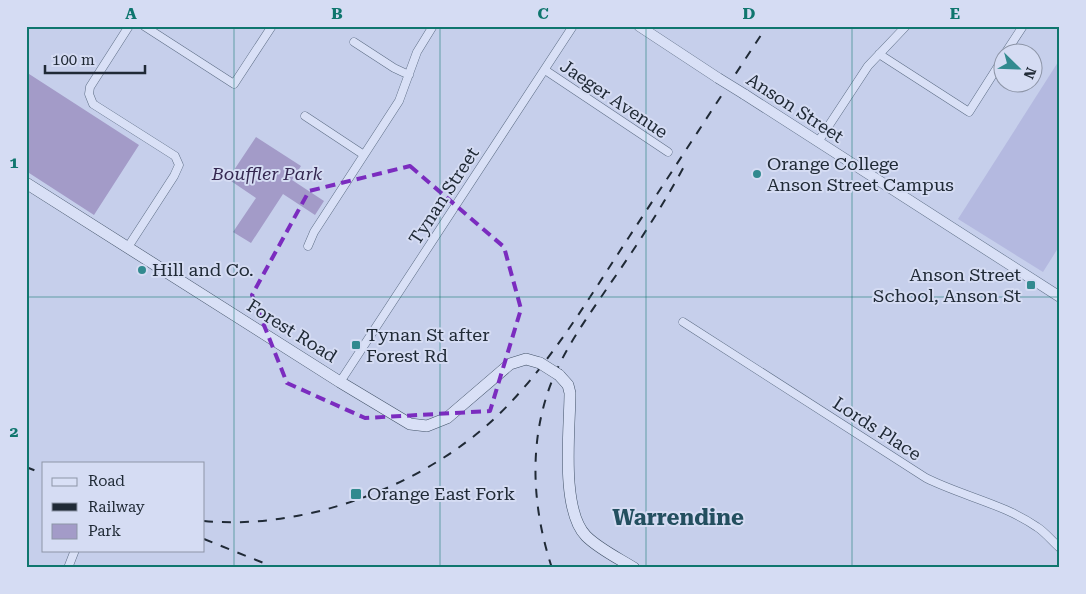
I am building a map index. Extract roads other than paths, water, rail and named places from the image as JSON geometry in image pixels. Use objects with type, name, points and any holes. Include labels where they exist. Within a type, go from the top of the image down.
[{"type":"main road","name":"Forest Road","points":[[26,183],[403,421],[418,426],[427,426],[447,418],[510,364],[526,359],[540,363],[559,375],[568,386],[570,393],[567,457],[574,510],[579,527],[593,542],[634,568]]},
{"type":"street","points":[[128,247],[174,176],[178,165],[175,156],[93,104],[89,94],[90,86],[129,26]]},
{"type":"street","points":[[144,26],[234,84],[272,26]]},
{"type":"street","points":[[308,246],[314,232],[399,101],[417,52],[433,26]]},
{"type":"street","name":"Tynan Street","points":[[340,382],[573,26]]},
{"type":"street","name":"Anson Street","points":[[639,26],[1060,297]]},
{"type":"street","points":[[818,142],[868,66],[906,26]]},
{"type":"street","points":[[1013,42],[1023,26]]},
{"type":"street","points":[[354,42],[394,68],[409,75]]},
{"type":"street","points":[[879,54],[969,112],[994,73]]},
{"type":"street","name":"Jaeger Avenue","points":[[544,70],[668,152]]},
{"type":"street","points":[[305,116],[364,155]]},
{"type":"street","name":"Lords Place","points":[[683,322],[926,478],[947,489],[1006,510],[1037,527],[1060,548]]},
{"type":"street","points":[[68,568],[74,552]]},
{"type":"railway","points":[[205,521],[245,522],[287,518],[329,509],[370,495],[410,477],[447,455],[481,430],[511,402],[559,343],[767,26]]},
{"type":"railway","points":[[552,568],[540,522],[537,498],[536,451],[544,404],[552,381],[571,343],[631,254],[687,161]]},
{"type":"railway","points":[[26,467],[42,473]]},
{"type":"railway","points":[[205,539],[276,568]]},
{"type":"place","name":"Orange College Anson Street Campus","points":[[757,174]]},
{"type":"place","name":"Hill and Co.","points":[[142,270]]},
{"type":"place","name":"Anson Street School, Anson St","points":[[1031,285]]},
{"type":"place","name":"Tynan St after Forest Rd","points":[[356,345]]},
{"type":"place","name":"Orange East Fork","points":[[356,494]]},
{"type":"district","name":"Warrendine","points":[[678,517]]},
{"type":"park label","name":"Bouffler Park","points":[[267,174]]}]
